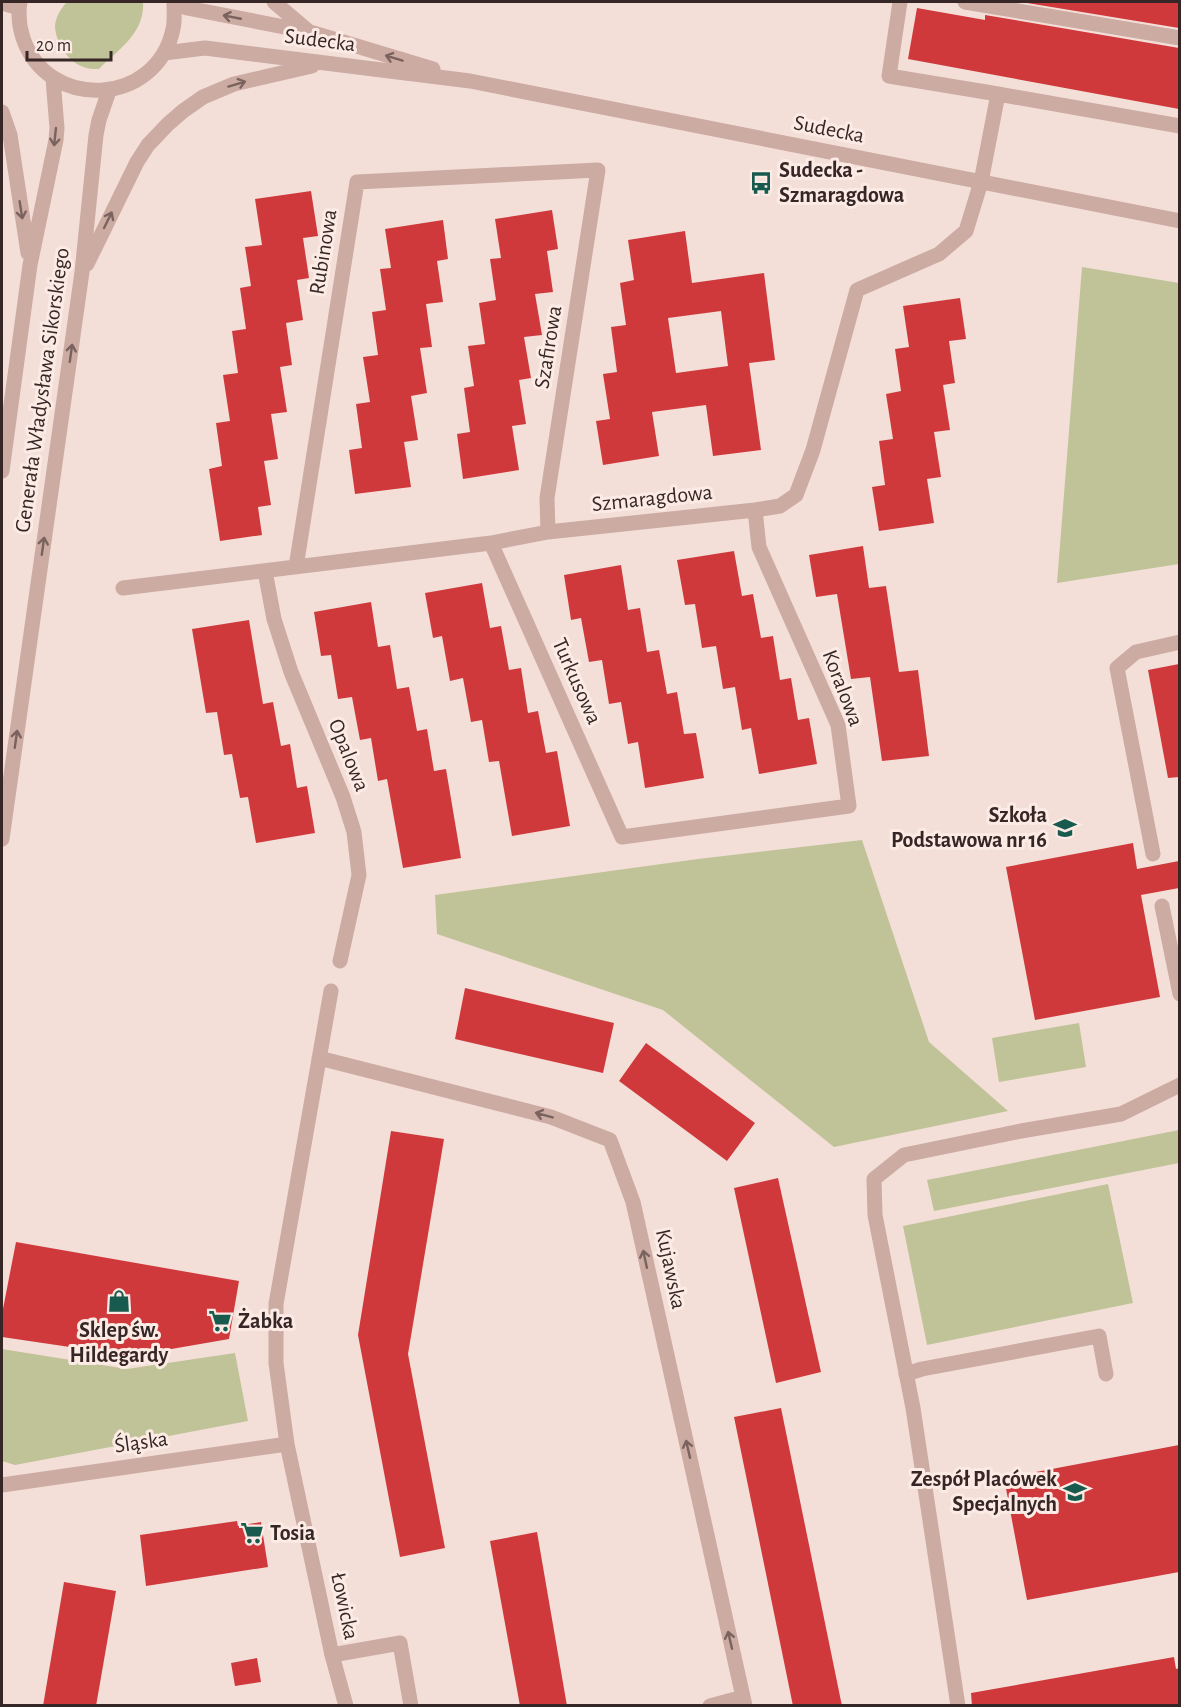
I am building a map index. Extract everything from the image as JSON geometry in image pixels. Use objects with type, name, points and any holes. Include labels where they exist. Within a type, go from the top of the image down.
[{"type":"street","points":[[2,3],[19,5],[20,28],[27,48],[38,65],[53,79],[71,87],[90,91],[109,91],[131,83],[150,71],[164,53],[173,29],[174,2]]},
{"type":"street","name":"Sudecka","points":[[174,2],[187,8],[309,32],[471,81]]},
{"type":"street","points":[[274,2],[309,32]]},
{"type":"street","points":[[900,2],[890,76],[1179,126]]},
{"type":"street","points":[[965,2],[1179,38]]},
{"type":"street","name":"Sudecka","points":[[164,53],[205,48],[471,81],[1179,222]]},
{"type":"street","points":[[82,272],[137,162],[148,145],[183,111],[203,97],[234,84],[324,64]]},
{"type":"street","name":"Generała Władysława Sikorskiego","points":[[2,471],[30,265],[56,141],[53,79]]},
{"type":"street","name":"Generała Władysława Sikorskiego","points":[[2,839],[82,272],[96,135],[109,91]]},
{"type":"street","name":"Szmaragdowa","points":[[123,588],[491,543],[548,532],[780,506],[796,495],[813,450],[857,290],[939,254],[966,231],[981,182],[998,94]]},
{"type":"street","points":[[2,112],[10,135],[30,265]]},
{"type":"street","name":"Szafirowa","points":[[548,532],[547,498],[598,170]]},
{"type":"street","name":"Rubinowa","points":[[296,567],[357,182],[598,170]]},
{"type":"street","name":"Koralowa","points":[[622,837],[849,806],[838,725],[759,547],[754,510]]},
{"type":"street","name":"Turkusowa","points":[[491,543],[622,837]]},
{"type":"street","name":"Opalowa","points":[[265,571],[274,619],[291,672],[343,797],[354,832],[359,875],[340,961]]},
{"type":"street","points":[[1153,854],[1118,668],[1136,652],[1179,642]]},
{"type":"street","points":[[1162,906],[1179,994]]},
{"type":"street","points":[[319,1058],[331,991]]},
{"type":"street","name":"Łowicka","points":[[319,1058],[276,1304],[276,1363],[287,1444],[332,1655],[346,1706]]},
{"type":"street","name":"Kujawska","points":[[319,1058],[551,1117],[610,1140],[633,1202],[744,1701]]},
{"type":"street","points":[[958,1706],[915,1419],[875,1215],[874,1179],[904,1155],[1121,1114],[1179,1085]]},
{"type":"street","points":[[906,1374],[922,1369],[1099,1336],[1106,1374]]},
{"type":"street","name":"Śląska","points":[[2,1485],[287,1444]]},
{"type":"street","points":[[332,1655],[400,1643],[411,1706]]},
{"type":"street","points":[[710,1706],[744,1701]]},
{"type":"green space","points":[[67,2],[143,2],[143,13],[140,23],[129,40],[99,69],[90,69],[71,59],[63,50],[58,39],[56,20]]},
{"type":"green space","points":[[1082,267],[1179,283],[1179,564],[1057,583]]},
{"type":"green space","points":[[862,840],[929,1042],[1008,1111],[834,1147],[663,1010],[437,934],[435,895],[698,859]]},
{"type":"green space","points":[[1079,1023],[1086,1067],[999,1082],[992,1038]]},
{"type":"green space","points":[[1179,1130],[1179,1163],[934,1211],[927,1180]]},
{"type":"green space","points":[[1108,1184],[1133,1303],[927,1345],[903,1226]]},
{"type":"green space","points":[[2,1349],[127,1369],[235,1353],[248,1421],[15,1465],[2,1461]]},
{"type":"building","points":[[1021,2],[1179,2],[1179,28]]},
{"type":"building","points":[[917,8],[985,20],[985,15],[1179,48],[1179,109],[908,59]]},
{"type":"building","points":[[311,191],[318,236],[303,238],[309,278],[297,280],[303,320],[286,323],[292,365],[280,367],[287,412],[271,414],[278,459],[264,461],[271,505],[258,507],[262,535],[220,541],[209,469],[222,466],[216,423],[230,421],[223,375],[238,373],[232,331],[246,329],[240,288],[251,286],[245,247],[262,245],[255,199]]},
{"type":"building","points":[[552,210],[558,249],[547,251],[553,292],[535,294],[542,335],[524,337],[531,378],[519,380],[526,424],[512,426],[519,470],[463,479],[457,434],[470,432],[464,388],[474,386],[468,346],[485,344],[479,303],[496,300],[490,259],[501,258],[495,219]]},
{"type":"building","points":[[443,220],[448,259],[437,261],[443,302],[426,304],[432,347],[420,348],[427,393],[411,396],[418,440],[404,442],[411,487],[355,494],[349,450],[362,448],[356,404],[370,402],[363,357],[378,355],[372,312],[386,310],[380,269],[391,268],[385,229]]},
{"type":"building","points":[[685,231],[692,283],[764,273],[775,360],[749,363],[761,450],[713,456],[706,405],[652,412],[659,456],[603,465],[596,421],[610,419],[603,374],[617,372],[611,327],[626,325],[620,283],[634,280],[628,240]],"holes":[[[721,311],[728,366],[676,373],[668,318]]]},
{"type":"building","points":[[960,298],[966,339],[949,341],[955,383],[943,385],[950,430],[934,432],[941,477],[927,479],[934,523],[879,531],[872,487],[885,485],[879,441],[893,439],[886,394],[901,391],[895,349],[909,347],[903,306]]},
{"type":"building","points":[[863,546],[869,588],[886,586],[899,672],[918,670],[929,756],[882,761],[870,677],[851,679],[837,594],[816,597],[809,555]]},
{"type":"building","points":[[734,551],[742,596],[753,594],[761,638],[773,636],[780,680],[791,678],[798,720],[809,718],[817,764],[759,774],[751,728],[742,730],[735,687],[723,689],[716,646],[702,648],[695,604],[685,605],[677,560]]},
{"type":"building","points":[[621,565],[628,610],[640,608],[647,652],[659,650],[667,694],[677,692],[684,734],[696,733],[704,778],[645,788],[638,742],[628,744],[621,702],[609,704],[602,660],[589,662],[581,618],[571,620],[564,575]]},
{"type":"building","points":[[482,583],[490,628],[501,626],[509,670],[521,668],[528,713],[538,711],[546,753],[557,751],[570,826],[512,836],[499,761],[489,762],[482,720],[471,722],[463,678],[450,681],[442,636],[433,638],[425,593]]},
{"type":"building","points":[[371,602],[378,647],[390,645],[397,689],[409,687],[417,731],[427,729],[434,771],[446,769],[461,858],[403,868],[387,779],[378,781],[371,738],[360,740],[352,697],[338,699],[331,655],[321,656],[314,612]]},
{"type":"building","points":[[249,620],[263,704],[273,702],[281,746],[290,744],[297,788],[307,786],[315,833],[256,843],[248,797],[240,798],[232,754],[224,755],[217,712],[206,713],[192,629]]},
{"type":"building","points":[[1179,664],[1179,777],[1168,778],[1148,670]]},
{"type":"building","points":[[1133,843],[1137,869],[1179,861],[1179,888],[1141,895],[1160,997],[1035,1020],[1006,867]]},
{"type":"building","points":[[465,988],[614,1023],[603,1073],[455,1039]]},
{"type":"building","points":[[646,1043],[755,1123],[727,1161],[619,1081]]},
{"type":"building","points":[[391,1131],[444,1139],[408,1354],[445,1548],[400,1557],[358,1335]]},
{"type":"building","points":[[778,1178],[821,1372],[776,1383],[734,1188]]},
{"type":"building","points":[[16,1242],[239,1281],[229,1339],[131,1356],[2,1337],[2,1314]]},
{"type":"building","points":[[781,1408],[842,1706],[793,1706],[734,1417]]},
{"type":"building","points":[[1179,1445],[1179,1572],[1027,1600],[1004,1478]]},
{"type":"building","points":[[237,1521],[238,1526],[261,1522],[268,1567],[146,1586],[140,1535]]},
{"type":"building","points":[[537,1532],[567,1706],[520,1706],[490,1541]]},
{"type":"building","points":[[64,1582],[116,1591],[96,1706],[43,1706]]},
{"type":"building","points":[[1174,1657],[1176,1669],[1179,1668],[1179,1706],[972,1706],[971,1693]]},
{"type":"building","points":[[257,1658],[261,1682],[235,1686],[231,1663]]},
{"type":"place","name":"Sudecka - Szmaragdowa","points":[[761,183]]},
{"type":"place","name":"Szkoła Podstawowa nr 16","points":[[1065,828]]},
{"type":"place","name":"Sklep św. Hildegardy","points":[[119,1301]]},
{"type":"place","name":"Żabka","points":[[220,1321]]},
{"type":"place","name":"Zespół Placówek Specjalnych","points":[[1075,1492]]},
{"type":"place","name":"Tosia","points":[[252,1533]]}]
